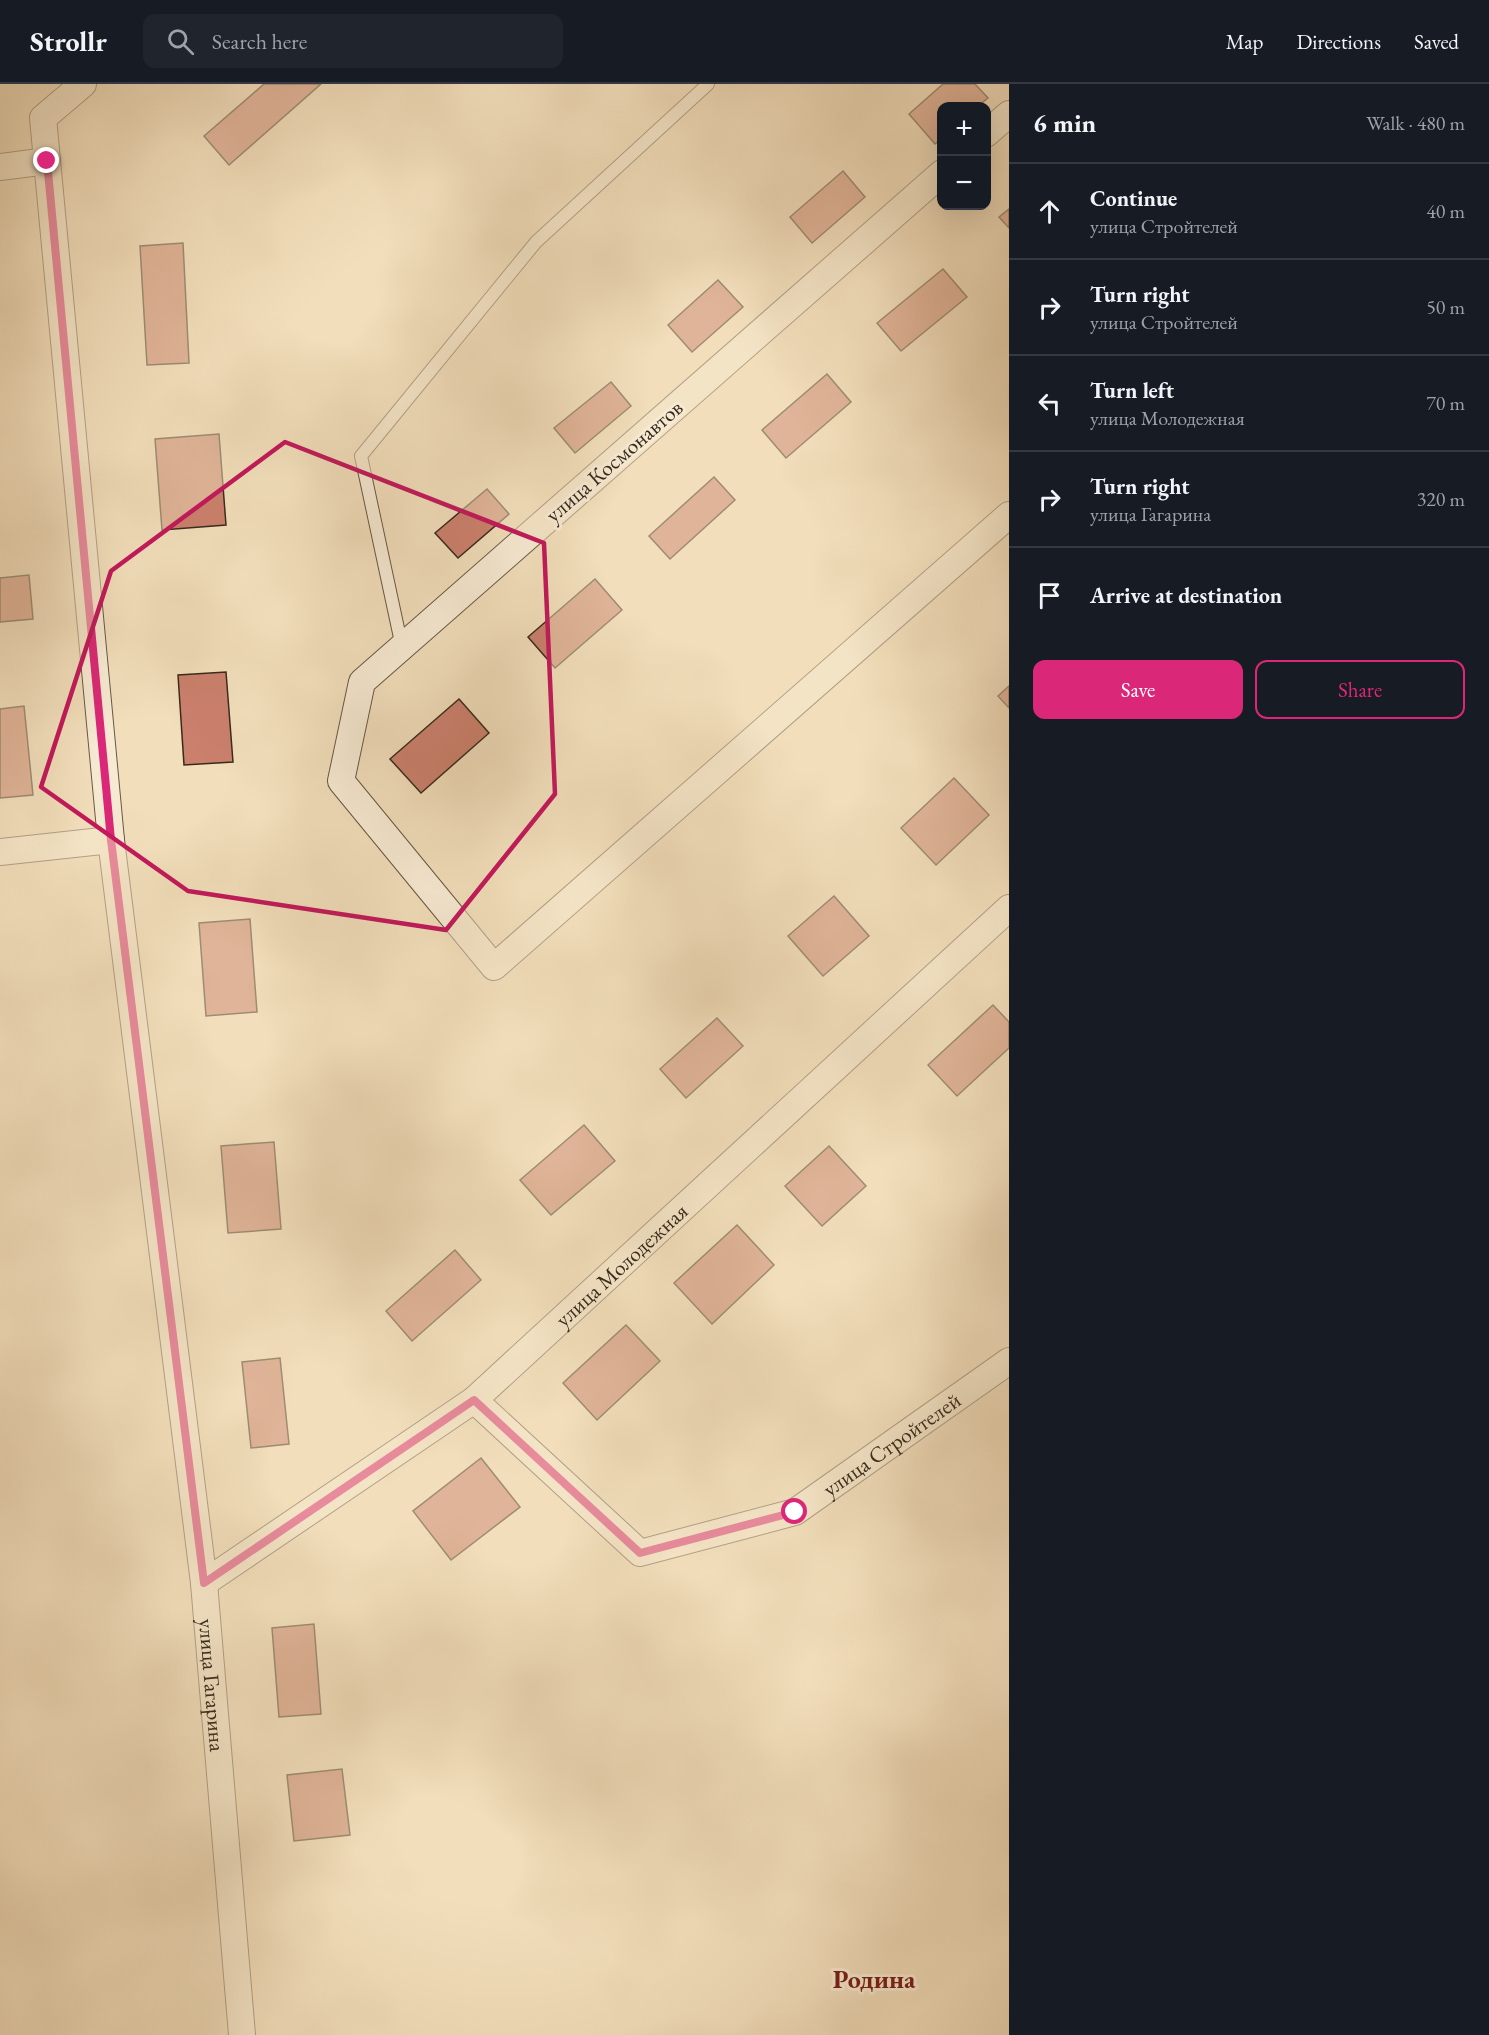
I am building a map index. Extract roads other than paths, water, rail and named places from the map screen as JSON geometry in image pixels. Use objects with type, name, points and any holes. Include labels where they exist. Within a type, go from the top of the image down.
[{"type":"street","name":"улица Гагарина","points":[[83,84],[43,118],[111,840],[204,1583],[242,2035]]},
{"type":"street","points":[[991,130],[1009,114]]},
{"type":"street","points":[[0,167],[47,161]]},
{"type":"street","name":"улица Космонавтов","points":[[937,177],[362,682],[341,781],[494,967],[1009,515]]},
{"type":"street","points":[[0,852],[111,840]]},
{"type":"street","name":"улица Молодежная","points":[[204,1583],[474,1400],[1009,908]]},
{"type":"street","name":"улица Стройтелей","points":[[474,1400],[640,1553],[795,1512],[1009,1361]]},
{"type":"lane","points":[[402,647],[361,456],[536,242],[708,84]]},
{"type":"district","name":"Родина","points":[[874,1979]]}]
